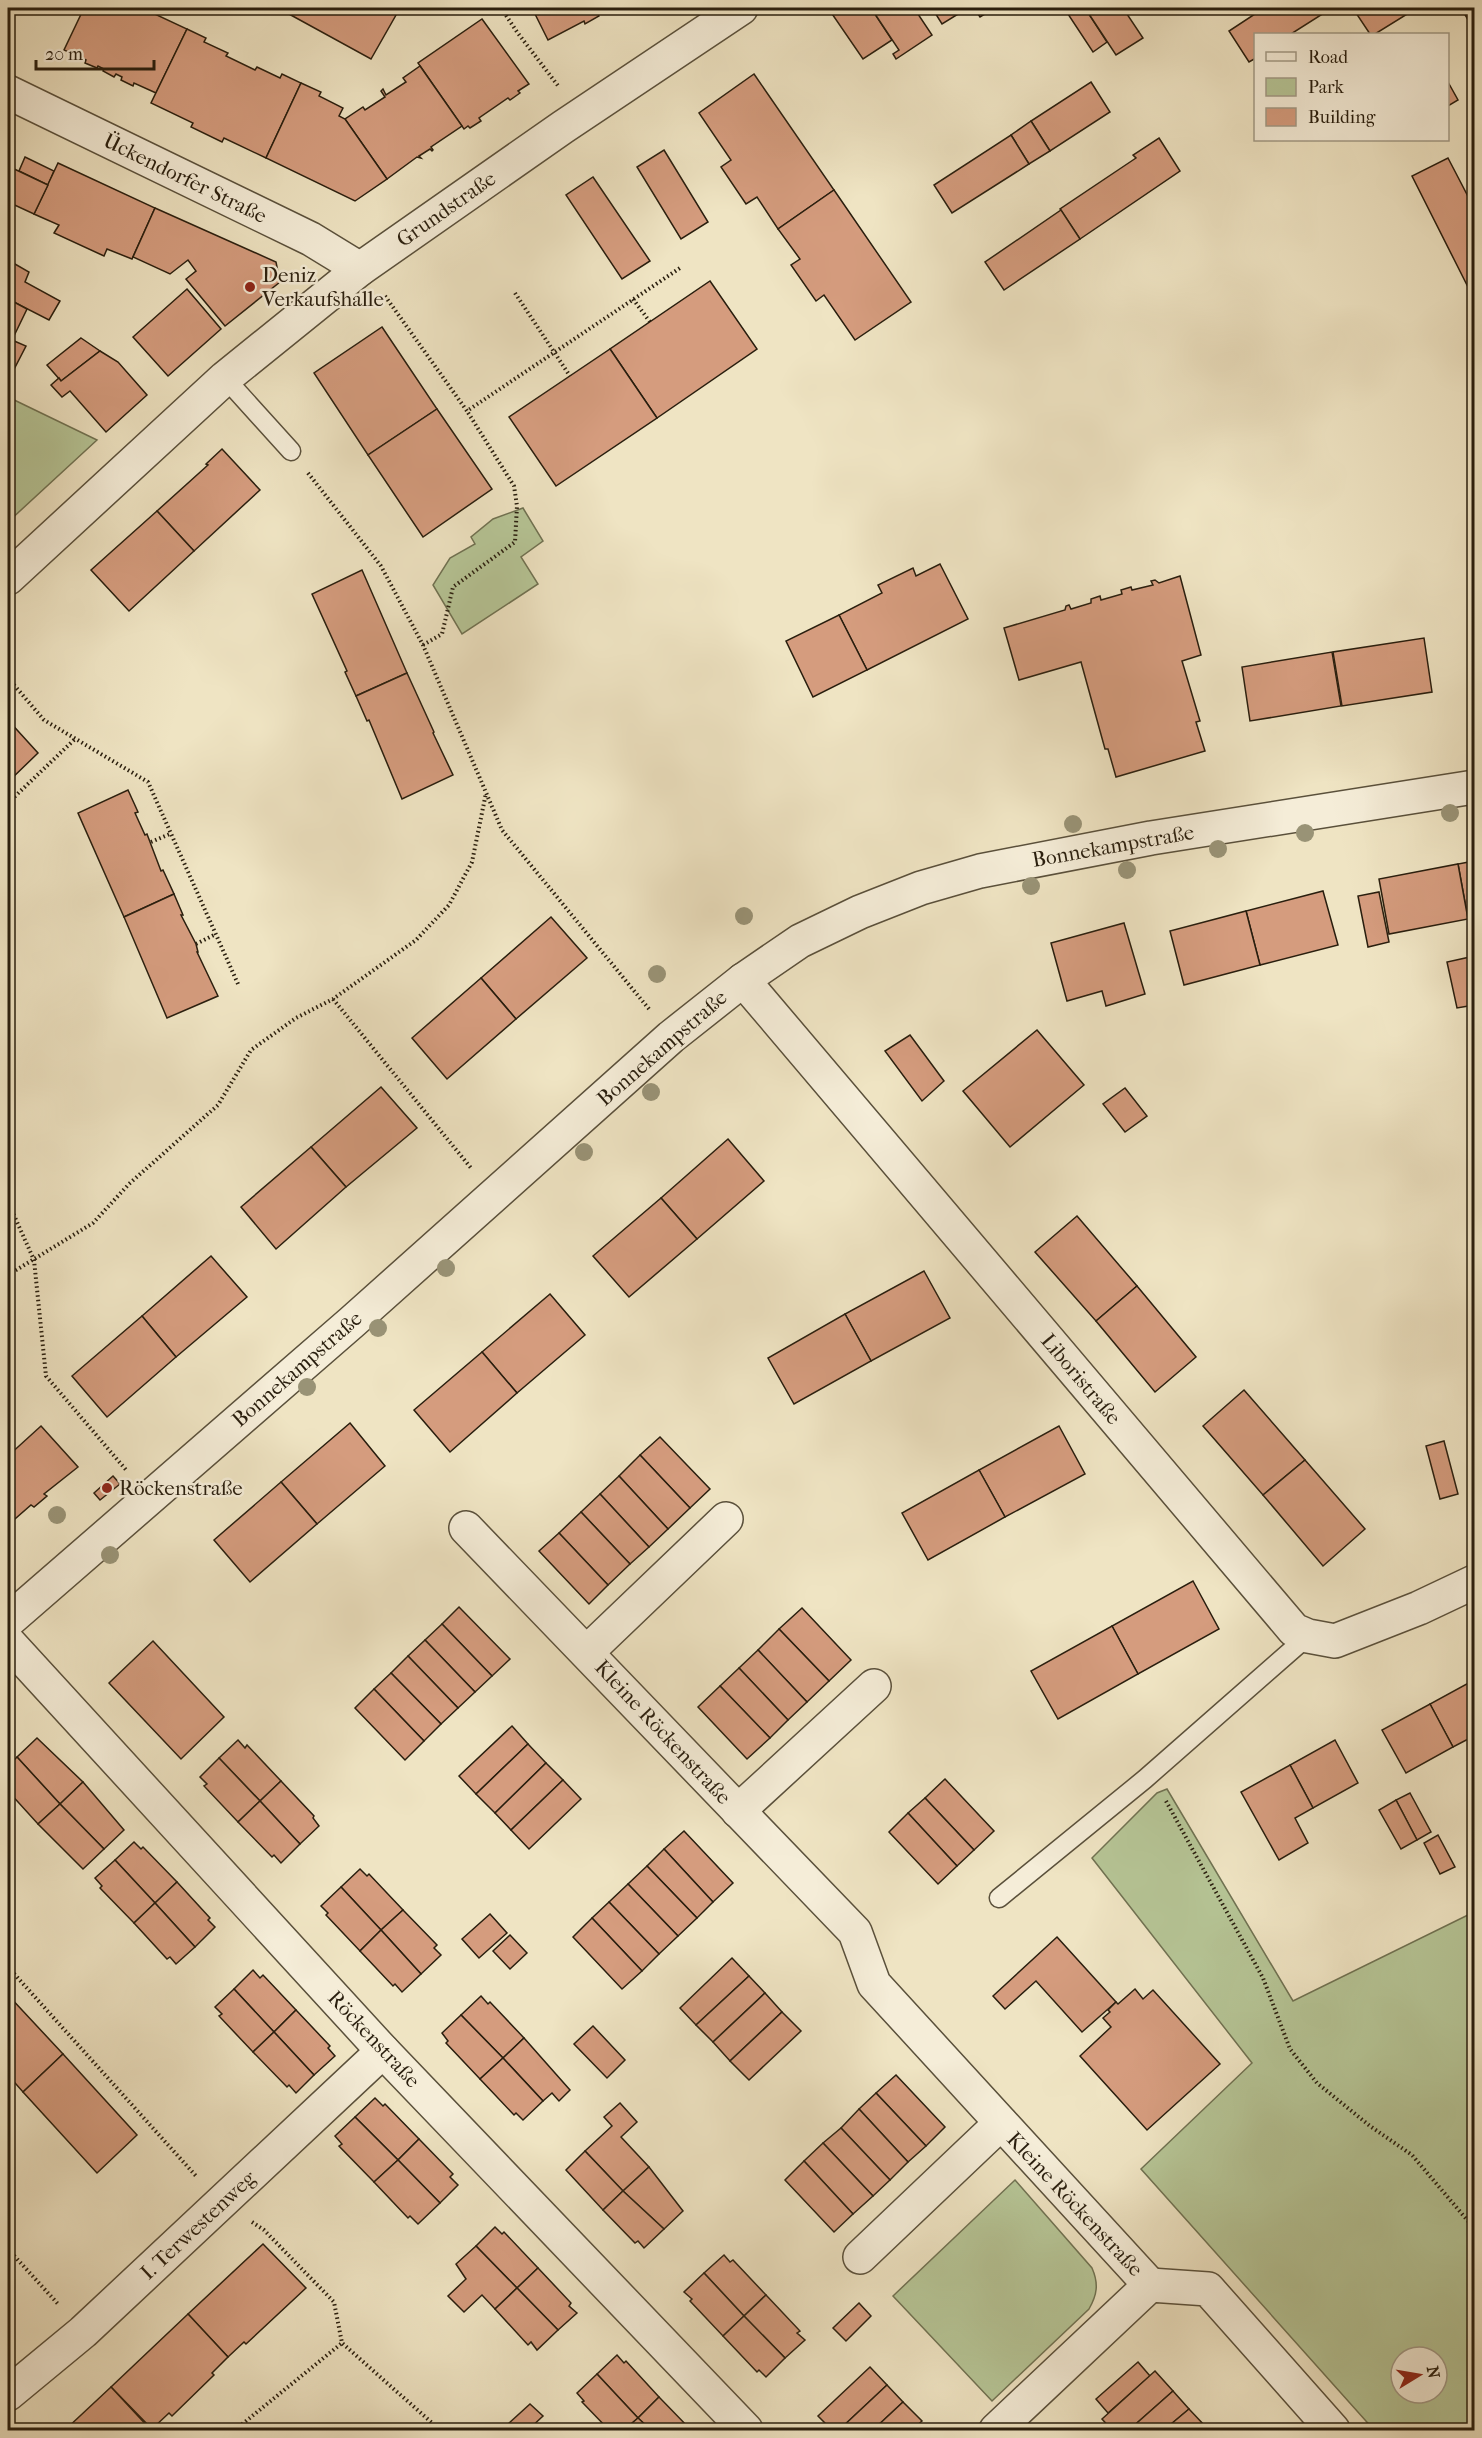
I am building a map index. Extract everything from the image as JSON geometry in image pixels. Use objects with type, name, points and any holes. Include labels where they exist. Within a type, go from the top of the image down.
[{"type":"street","name":"Grundstraße","points":[[8,578],[225,378],[362,267],[582,114],[741,8]]},
{"type":"street","name":"Ückendorfer Straße","points":[[8,92],[311,239],[362,267]]},
{"type":"street","name":"Bonnekampstraße","points":[[8,1621],[494,1196],[671,1036],[743,980],[801,941],[860,912],[921,888],[980,871],[1151,838],[1474,787]]},
{"type":"street","name":"Liboristraße","points":[[743,980],[1294,1630],[1308,1636],[1335,1641],[1419,1608],[1474,1582]]},
{"type":"street","name":"Kleine Röckenstraße","points":[[587,1652],[726,1519]]},
{"type":"street","name":"Kleine Röckenstraße","points":[[466,1528],[855,1932],[874,1984],[1150,2285],[1208,2289],[1333,2430]]},
{"type":"street","name":"Röckenstraße","points":[[8,1642],[383,2050],[746,2430]]},
{"type":"street","name":"Kleine Röckenstraße","points":[[738,1811],[874,1686]]},
{"type":"street","name":"I. Terwestenweg","points":[[8,2394],[84,2332],[383,2050]]},
{"type":"street","name":"Kleine Röckenstraße","points":[[860,2257],[1001,2123]]},
{"type":"street","name":"Kleine Röckenstraße","points":[[996,2430],[1150,2285]]},
{"type":"lane","points":[[225,378],[291,451]]},
{"type":"lane","points":[[999,1898],[1151,1774],[1308,1636]]},
{"type":"path","points":[[501,8],[517,32],[582,114]]},
{"type":"path","points":[[362,267],[467,411],[514,486],[517,506],[515,542],[453,587],[441,634],[423,645]]},
{"type":"path","points":[[467,411],[680,268]]},
{"type":"path","points":[[515,293],[570,376]]},
{"type":"path","points":[[633,299],[650,322]]},
{"type":"path","points":[[291,451],[381,566],[423,645],[502,830],[671,1036]]},
{"type":"path","points":[[8,678],[44,720],[148,783],[238,984]]},
{"type":"path","points":[[8,690],[13,685]]},
{"type":"path","points":[[8,803],[75,739]]},
{"type":"path","points":[[8,1275],[93,1223],[129,1184],[218,1105],[251,1050],[296,1018],[333,999],[416,940],[449,905],[472,862],[486,792]]},
{"type":"path","points":[[151,842],[170,834]]},
{"type":"path","points":[[196,944],[216,934]]},
{"type":"path","points":[[333,999],[494,1196]]},
{"type":"path","points":[[8,1202],[34,1260],[46,1376],[150,1498]]},
{"type":"path","points":[[1151,1774],[1263,1978],[1290,2049],[1317,2083],[1370,2126],[1412,2155],[1474,2228]]},
{"type":"path","points":[[8,2249],[84,2332]]},
{"type":"path","points":[[234,2430],[342,2343]]},
{"type":"green space","points":[[8,397],[97,440],[8,522]]},
{"type":"green space","points":[[523,508],[543,541],[521,557],[538,584],[462,634],[433,585],[450,558],[475,544],[471,537],[493,519]]},
{"type":"green space","points":[[1167,1789],[1293,2001],[1474,1912],[1474,2430],[1374,2430],[1141,2169],[1252,2063],[1092,1858],[1157,1793]]},
{"type":"green space","points":[[1015,2180],[1092,2268],[1096,2279],[1096,2289],[1089,2309],[992,2401],[893,2296]]},
{"type":"building","points":[[84,8],[142,8],[187,29],[156,93],[134,83],[133,86],[121,80],[122,77],[116,74],[114,77],[103,71],[104,69],[85,63],[86,60],[64,50]]},
{"type":"building","points":[[278,8],[400,8],[371,59]]},
{"type":"building","points":[[532,8],[611,8],[585,24],[584,21],[548,40]]},
{"type":"building","points":[[828,8],[871,8],[892,40],[863,59]]},
{"type":"building","points":[[871,8],[914,8],[932,35],[896,59],[893,54],[899,50]]},
{"type":"building","points":[[932,8],[968,8],[942,24]]},
{"type":"building","points":[[974,8],[995,8],[980,17]]},
{"type":"building","points":[[1064,8],[1085,8],[1107,42],[1093,52]]},
{"type":"building","points":[[1085,8],[1123,8],[1143,38],[1116,55]]},
{"type":"building","points":[[1264,8],[1332,8],[1293,33],[1254,33],[1254,59],[1249,62],[1229,31]]},
{"type":"building","points":[[1364,8],[1417,8],[1377,33],[1369,33],[1356,13]]},
{"type":"building","points":[[1461,8],[1474,8],[1474,30]]},
{"type":"building","points":[[482,19],[529,84],[510,100],[508,98],[479,118],[481,121],[464,129],[418,63]]},
{"type":"building","points":[[187,29],[206,38],[204,42],[228,53],[226,56],[255,70],[257,67],[280,78],[282,74],[301,83],[266,158],[224,138],[222,142],[191,127],[193,123],[151,103]]},
{"type":"building","points":[[420,66],[462,126],[431,147],[432,151],[430,149],[419,156],[421,158],[417,157],[387,179],[345,119],[363,107],[365,110],[385,97],[381,91],[383,89],[386,95],[406,82],[403,78]]},
{"type":"building","points":[[754,74],[834,190],[778,229],[757,197],[746,204],[721,167],[731,160],[699,113]]},
{"type":"building","points":[[1091,82],[1110,112],[1050,151],[1031,121]]},
{"type":"building","points":[[301,83],[321,92],[319,96],[343,108],[339,116],[345,119],[387,179],[355,201],[266,158]]},
{"type":"building","points":[[1449,84],[1458,100],[1449,105]]},
{"type":"building","points":[[1031,121],[1050,151],[1029,164],[1011,135]]},
{"type":"building","points":[[1011,135],[1029,164],[952,213],[934,185]]},
{"type":"building","points":[[1159,138],[1180,171],[1080,239],[1060,209],[1136,158],[1133,155]]},
{"type":"building","points":[[664,150],[708,222],[681,239],[637,167]]},
{"type":"building","points":[[25,157],[54,171],[48,185],[19,171]]},
{"type":"building","points":[[1448,158],[1474,208],[1474,299],[1412,176]]},
{"type":"building","points":[[58,163],[155,208],[132,259],[107,249],[104,256],[54,233],[59,225],[34,214]]},
{"type":"building","points":[[8,166],[48,185],[34,214],[8,202]]},
{"type":"building","points":[[593,177],[650,261],[622,279],[566,195]]},
{"type":"building","points":[[834,190],[911,302],[855,340],[824,295],[816,301],[791,265],[800,259],[778,229]]},
{"type":"building","points":[[155,208],[276,262],[280,282],[225,326],[186,279],[196,271],[188,260],[170,274],[133,257]]},
{"type":"building","points":[[1061,210],[1080,239],[1004,290],[985,262]]},
{"type":"building","points":[[8,260],[29,272],[25,282],[60,301],[49,320],[14,302],[8,316]]},
{"type":"building","points":[[710,281],[757,349],[657,418],[610,349]]},
{"type":"building","points":[[187,289],[221,329],[168,376],[133,337]]},
{"type":"building","points":[[14,302],[27,309],[12,340],[26,346],[8,381],[8,316]]},
{"type":"building","points":[[382,327],[437,409],[368,455],[314,373]]},
{"type":"building","points":[[81,338],[100,351],[61,381],[47,365]]},
{"type":"building","points":[[610,349],[657,418],[556,486],[509,417]]},
{"type":"building","points":[[100,351],[118,362],[147,395],[106,432],[70,391],[62,397],[51,385],[59,378],[61,381]]},
{"type":"building","points":[[437,409],[492,489],[423,537],[368,455]]},
{"type":"building","points":[[222,449],[260,490],[194,551],[157,511],[208,465],[206,464]]},
{"type":"building","points":[[157,511],[194,551],[129,611],[91,570]]},
{"type":"building","points":[[940,564],[968,619],[867,670],[839,615],[882,593],[878,585],[913,568],[916,576]]},
{"type":"building","points":[[362,570],[407,673],[356,696],[312,594]]},
{"type":"building","points":[[1180,576],[1201,655],[1182,661],[1200,721],[1196,722],[1205,751],[1116,777],[1108,749],[1105,749],[1081,662],[1019,680],[1004,628],[1065,610],[1069,605],[1071,609],[1091,603],[1091,599],[1100,596],[1101,600],[1122,594],[1121,590],[1131,587],[1132,590],[1153,585],[1151,581],[1155,580],[1159,583]]},
{"type":"building","points":[[839,615],[867,670],[813,697],[786,641]]},
{"type":"building","points":[[1424,638],[1432,692],[1342,706],[1333,652]]},
{"type":"building","points":[[1332,652],[1341,706],[1250,721],[1242,667]]},
{"type":"building","points":[[407,673],[453,775],[402,799],[369,720],[367,721],[356,696]]},
{"type":"building","points":[[8,720],[38,753],[8,782]]},
{"type":"building","points":[[128,790],[138,812],[135,813],[174,894],[124,917],[78,813]]},
{"type":"building","points":[[1474,861],[1474,918],[1468,919],[1458,864]]},
{"type":"building","points":[[1458,864],[1468,919],[1389,934],[1379,879]]},
{"type":"building","points":[[1323,891],[1338,945],[1260,965],[1246,911]]},
{"type":"building","points":[[1379,892],[1389,942],[1368,947],[1358,896]]},
{"type":"building","points":[[174,894],[183,915],[181,915],[218,996],[167,1018],[124,917]]},
{"type":"building","points":[[1246,911],[1260,965],[1184,985],[1170,931]]},
{"type":"building","points":[[551,917],[587,958],[516,1019],[481,978]]},
{"type":"building","points":[[1124,923],[1145,994],[1106,1006],[1102,991],[1067,1001],[1051,943]]},
{"type":"building","points":[[1470,957],[1474,980],[1474,1005],[1457,1008],[1447,962]]},
{"type":"building","points":[[481,978],[516,1019],[447,1079],[412,1038]]},
{"type":"building","points":[[1037,1030],[1084,1085],[1010,1147],[963,1091]]},
{"type":"building","points":[[910,1035],[944,1081],[922,1101],[885,1051]]},
{"type":"building","points":[[381,1087],[417,1128],[346,1187],[311,1147]]},
{"type":"building","points":[[1125,1088],[1147,1116],[1125,1132],[1103,1104]]},
{"type":"building","points":[[728,1139],[764,1181],[697,1239],[661,1198]]},
{"type":"building","points":[[311,1147],[346,1187],[276,1249],[241,1207]]},
{"type":"building","points":[[661,1198],[697,1239],[629,1297],[593,1256]]},
{"type":"building","points":[[1077,1216],[1137,1286],[1096,1321],[1035,1252]]},
{"type":"building","points":[[211,1256],[247,1297],[176,1357],[142,1316]]},
{"type":"building","points":[[924,1271],[950,1318],[871,1361],[845,1314]]},
{"type":"building","points":[[1137,1286],[1196,1357],[1155,1392],[1096,1321]]},
{"type":"building","points":[[550,1294],[585,1335],[517,1393],[482,1352]]},
{"type":"building","points":[[845,1314],[871,1361],[794,1404],[768,1358]]},
{"type":"building","points":[[142,1316],[176,1357],[107,1417],[72,1376]]},
{"type":"building","points":[[482,1352],[517,1393],[450,1452],[414,1410]]},
{"type":"building","points":[[1244,1390],[1305,1460],[1263,1495],[1203,1426]]},
{"type":"building","points":[[350,1423],[385,1466],[317,1524],[281,1482]]},
{"type":"building","points":[[41,1426],[78,1467],[44,1494],[47,1496],[34,1507],[31,1505],[8,1525],[8,1456]]},
{"type":"building","points":[[1059,1426],[1085,1474],[1005,1517],[979,1470]]},
{"type":"building","points":[[660,1437],[710,1489],[690,1508],[640,1455]]},
{"type":"building","points":[[1444,1441],[1458,1494],[1440,1499],[1426,1446]]},
{"type":"building","points":[[640,1455],[690,1508],[668,1529],[619,1476]]},
{"type":"building","points":[[1305,1460],[1365,1529],[1323,1566],[1263,1495]]},
{"type":"building","points":[[979,1470],[1005,1517],[928,1560],[902,1513]]},
{"type":"building","name":"Röckenstraße","points":[[113,1476],[120,1484],[100,1500],[94,1493]]},
{"type":"building","points":[[619,1476],[668,1529],[649,1547],[600,1494]]},
{"type":"building","points":[[281,1482],[317,1524],[250,1582],[214,1540]]},
{"type":"building","points":[[600,1494],[649,1547],[630,1564],[581,1512]]},
{"type":"building","points":[[581,1512],[630,1564],[608,1585],[559,1533]]},
{"type":"building","points":[[559,1533],[608,1585],[589,1604],[539,1551]]},
{"type":"building","points":[[1193,1581],[1219,1629],[1138,1674],[1112,1626]]},
{"type":"building","points":[[459,1607],[510,1659],[492,1676],[442,1624]]},
{"type":"building","points":[[802,1608],[851,1660],[829,1681],[779,1629]]},
{"type":"building","points":[[442,1624],[492,1676],[475,1692],[425,1640]]},
{"type":"building","points":[[1112,1626],[1138,1674],[1058,1719],[1031,1671]]},
{"type":"building","points":[[779,1629],[829,1681],[807,1702],[758,1650]]},
{"type":"building","points":[[425,1640],[475,1692],[458,1708],[408,1656]]},
{"type":"building","points":[[153,1641],[224,1717],[181,1759],[109,1683]]},
{"type":"building","points":[[758,1650],[807,1702],[788,1720],[739,1668]]},
{"type":"building","points":[[408,1656],[458,1708],[441,1724],[391,1673]]},
{"type":"building","points":[[739,1668],[788,1720],[770,1738],[720,1686]]},
{"type":"building","points":[[391,1673],[441,1724],[424,1741],[374,1689]]},
{"type":"building","points":[[1474,1680],[1474,1736],[1453,1747],[1430,1704]]},
{"type":"building","points":[[720,1686],[770,1738],[747,1759],[698,1707]]},
{"type":"building","points":[[374,1689],[424,1741],[405,1760],[355,1708]]},
{"type":"building","points":[[1430,1704],[1453,1747],[1406,1773],[1382,1730]]},
{"type":"building","points":[[512,1726],[528,1744],[476,1794],[459,1776]]},
{"type":"building","points":[[37,1738],[83,1782],[60,1804],[17,1757]]},
{"type":"building","points":[[238,1740],[245,1748],[247,1745],[281,1781],[260,1801],[219,1758]]},
{"type":"building","points":[[1335,1740],[1358,1783],[1313,1808],[1290,1765]]},
{"type":"building","points":[[528,1744],[546,1763],[495,1813],[476,1794]]},
{"type":"building","points":[[17,1757],[60,1804],[38,1824],[8,1791],[8,1766]]},
{"type":"building","points":[[219,1758],[260,1801],[238,1822],[204,1786],[207,1784],[200,1777]]},
{"type":"building","points":[[546,1763],[563,1780],[511,1830],[495,1813]]},
{"type":"building","points":[[1290,1765],[1313,1808],[1295,1818],[1308,1843],[1279,1860],[1241,1792]]},
{"type":"building","points":[[945,1779],[994,1831],[974,1850],[925,1798]]},
{"type":"building","points":[[563,1780],[581,1799],[529,1849],[511,1830]]},
{"type":"building","points":[[281,1781],[314,1816],[319,1826],[300,1844],[260,1801]]},
{"type":"building","points":[[83,1782],[124,1830],[104,1849],[60,1804]]},
{"type":"building","points":[[1410,1793],[1431,1832],[1417,1840],[1396,1800]]},
{"type":"building","points":[[925,1798],[974,1850],[957,1866],[908,1813]]},
{"type":"building","points":[[1396,1800],[1417,1840],[1401,1849],[1379,1810]]},
{"type":"building","points":[[260,1801],[300,1844],[281,1863],[274,1855],[272,1857],[238,1822]]},
{"type":"building","points":[[60,1804],[104,1849],[83,1869],[38,1824]]},
{"type":"building","points":[[908,1813],[957,1866],[938,1884],[889,1832]]},
{"type":"building","points":[[684,1831],[733,1883],[713,1902],[664,1849]]},
{"type":"building","points":[[1438,1835],[1455,1867],[1440,1874],[1424,1843]]},
{"type":"building","points":[[134,1842],[141,1849],[143,1847],[177,1882],[155,1903],[115,1860]]},
{"type":"building","points":[[664,1849],[713,1902],[697,1918],[647,1866]]},
{"type":"building","points":[[115,1860],[155,1903],[134,1923],[100,1888],[102,1886],[95,1878]]},
{"type":"building","points":[[647,1866],[697,1918],[678,1936],[628,1884]]},
{"type":"building","points":[[360,1869],[367,1876],[369,1874],[403,1910],[381,1930],[341,1887]]},
{"type":"building","points":[[177,1882],[210,1918],[208,1920],[215,1927],[195,1947],[155,1903]]},
{"type":"building","points":[[628,1884],[678,1936],[659,1954],[609,1902]]},
{"type":"building","points":[[341,1887],[381,1930],[360,1951],[326,1915],[328,1913],[321,1906]]},
{"type":"building","points":[[609,1902],[659,1954],[642,1971],[592,1918]]},
{"type":"building","points":[[155,1903],[195,1947],[176,1964],[170,1957],[167,1959],[134,1923]]},
{"type":"building","points":[[403,1910],[437,1945],[434,1948],[441,1955],[421,1974],[381,1930]]},
{"type":"building","points":[[490,1914],[507,1933],[479,1958],[462,1939]]},
{"type":"building","points":[[592,1918],[642,1971],[622,1989],[573,1937]]},
{"type":"building","points":[[381,1930],[421,1974],[402,1992],[395,1984],[393,1986],[360,1951]]},
{"type":"building","points":[[510,1935],[527,1953],[510,1969],[493,1951]]},
{"type":"building","points":[[1057,1937],[1116,2002],[1082,2032],[1036,1981],[1005,2009],[993,1996]]},
{"type":"building","points":[[732,1958],[749,1976],[696,2025],[680,2008]]},
{"type":"building","points":[[253,1970],[260,1978],[263,1975],[296,2010],[274,2032],[234,1989]]},
{"type":"building","points":[[749,1976],[765,1993],[713,2042],[696,2025]]},
{"type":"building","points":[[234,1989],[274,2032],[253,2052],[219,2016],[222,2014],[215,2007]]},
{"type":"building","points":[[1135,1989],[1143,1999],[1153,1990],[1220,2064],[1147,2130],[1080,2056],[1111,2027],[1103,2018],[1110,2012],[1108,2010]]},
{"type":"building","points":[[765,1993],[782,2012],[730,2061],[713,2042]]},
{"type":"building","points":[[8,1995],[63,2054],[23,2092],[8,2075]]},
{"type":"building","points":[[481,1996],[488,2004],[490,2002],[524,2038],[503,2058],[461,2015]]},
{"type":"building","points":[[296,2010],[330,2046],[328,2048],[335,2056],[314,2075],[274,2032]]},
{"type":"building","points":[[782,2012],[801,2031],[749,2080],[730,2061]]},
{"type":"building","points":[[461,2015],[503,2058],[480,2079],[446,2043],[448,2041],[442,2033]]},
{"type":"building","points":[[593,2026],[625,2060],[607,2078],[574,2044]]},
{"type":"building","points":[[274,2032],[314,2075],[296,2093],[289,2085],[287,2087],[253,2052]]},
{"type":"building","points":[[524,2038],[570,2090],[559,2101],[552,2093],[543,2101],[503,2058]]},
{"type":"building","points":[[63,2054],[137,2135],[97,2173],[23,2092]]},
{"type":"building","points":[[503,2058],[543,2101],[523,2120],[516,2113],[514,2115],[480,2079]]},
{"type":"building","points":[[896,2075],[945,2127],[926,2146],[876,2093]]},
{"type":"building","points":[[876,2093],[926,2146],[908,2162],[859,2109]]},
{"type":"building","points":[[375,2098],[383,2106],[385,2104],[419,2139],[398,2160],[355,2117]]},
{"type":"building","points":[[620,2103],[637,2122],[621,2137],[649,2167],[623,2191],[585,2151],[612,2126],[604,2117]]},
{"type":"building","points":[[859,2109],[908,2162],[890,2180],[841,2128]]},
{"type":"building","points":[[355,2117],[398,2160],[374,2182],[339,2146],[342,2144],[335,2136]]},
{"type":"building","points":[[841,2128],[890,2180],[873,2196],[823,2143]]},
{"type":"building","points":[[419,2139],[453,2174],[450,2177],[458,2185],[440,2203],[398,2160]]},
{"type":"building","points":[[823,2143],[873,2196],[853,2214],[804,2161]]},
{"type":"building","points":[[585,2151],[623,2191],[603,2210],[566,2170]]},
{"type":"building","points":[[398,2160],[440,2203],[418,2224],[410,2216],[408,2218],[374,2182]]},
{"type":"building","points":[[804,2161],[853,2214],[834,2232],[785,2180]]},
{"type":"building","points":[[649,2167],[683,2211],[664,2229],[623,2191]]},
{"type":"building","points":[[623,2191],[664,2229],[644,2248],[638,2241],[635,2243],[603,2210]]},
{"type":"building","points":[[495,2227],[502,2234],[504,2232],[538,2268],[517,2288],[476,2246]]},
{"type":"building","points":[[263,2244],[306,2288],[246,2344],[244,2342],[228,2357],[188,2314]]},
{"type":"building","points":[[476,2246],[517,2288],[495,2309],[482,2295],[464,2312],[448,2296],[466,2279],[456,2264]]},
{"type":"building","points":[[724,2255],[730,2262],[733,2260],[766,2295],[744,2316],[704,2273]]},
{"type":"building","points":[[538,2268],[571,2303],[569,2306],[577,2313],[558,2330],[517,2288]]},
{"type":"building","points":[[704,2273],[744,2316],[723,2336],[684,2292]]},
{"type":"building","points":[[517,2288],[558,2330],[537,2350],[531,2342],[528,2345],[495,2309]]},
{"type":"building","points":[[766,2295],[800,2331],[797,2333],[805,2340],[785,2358],[744,2316]]},
{"type":"building","points":[[859,2303],[871,2316],[846,2341],[833,2328]]},
{"type":"building","points":[[188,2314],[228,2357],[212,2373],[214,2375],[172,2416],[169,2413],[152,2429],[111,2387]]},
{"type":"building","points":[[744,2316],[785,2358],[766,2377],[759,2370],[757,2372],[723,2336]]},
{"type":"building","points":[[617,2355],[624,2363],[626,2361],[659,2397],[638,2418],[597,2374]]},
{"type":"building","points":[[1138,2362],[1150,2376],[1108,2413],[1096,2399]]},
{"type":"building","points":[[870,2367],[887,2385],[839,2430],[832,2430],[818,2416]]},
{"type":"building","points":[[1155,2371],[1173,2391],[1129,2430],[1112,2430],[1102,2419]]},
{"type":"building","points":[[597,2374],[638,2418],[624,2430],[609,2430],[582,2402],[584,2401],[577,2393]]},
{"type":"building","points":[[887,2385],[903,2402],[873,2430],[839,2430]]},
{"type":"building","points":[[111,2387],[151,2430],[65,2430]]},
{"type":"building","points":[[1173,2391],[1189,2409],[1164,2430],[1129,2430]]},
{"type":"building","points":[[659,2397],[691,2430],[651,2430],[638,2418]]},
{"type":"building","points":[[903,2402],[922,2421],[912,2430],[873,2430]]},
{"type":"building","points":[[530,2404],[543,2416],[528,2430],[515,2430],[508,2424]]},
{"type":"building","points":[[1189,2409],[1205,2426],[1200,2430],[1164,2430]]},
{"type":"building","points":[[638,2418],[651,2430],[624,2430]]},
{"type":"place","name":"Deniz Verkaufshalle","points":[[250,287]]},
{"type":"place","name":"Röckenstraße","points":[[107,1488]]}]
